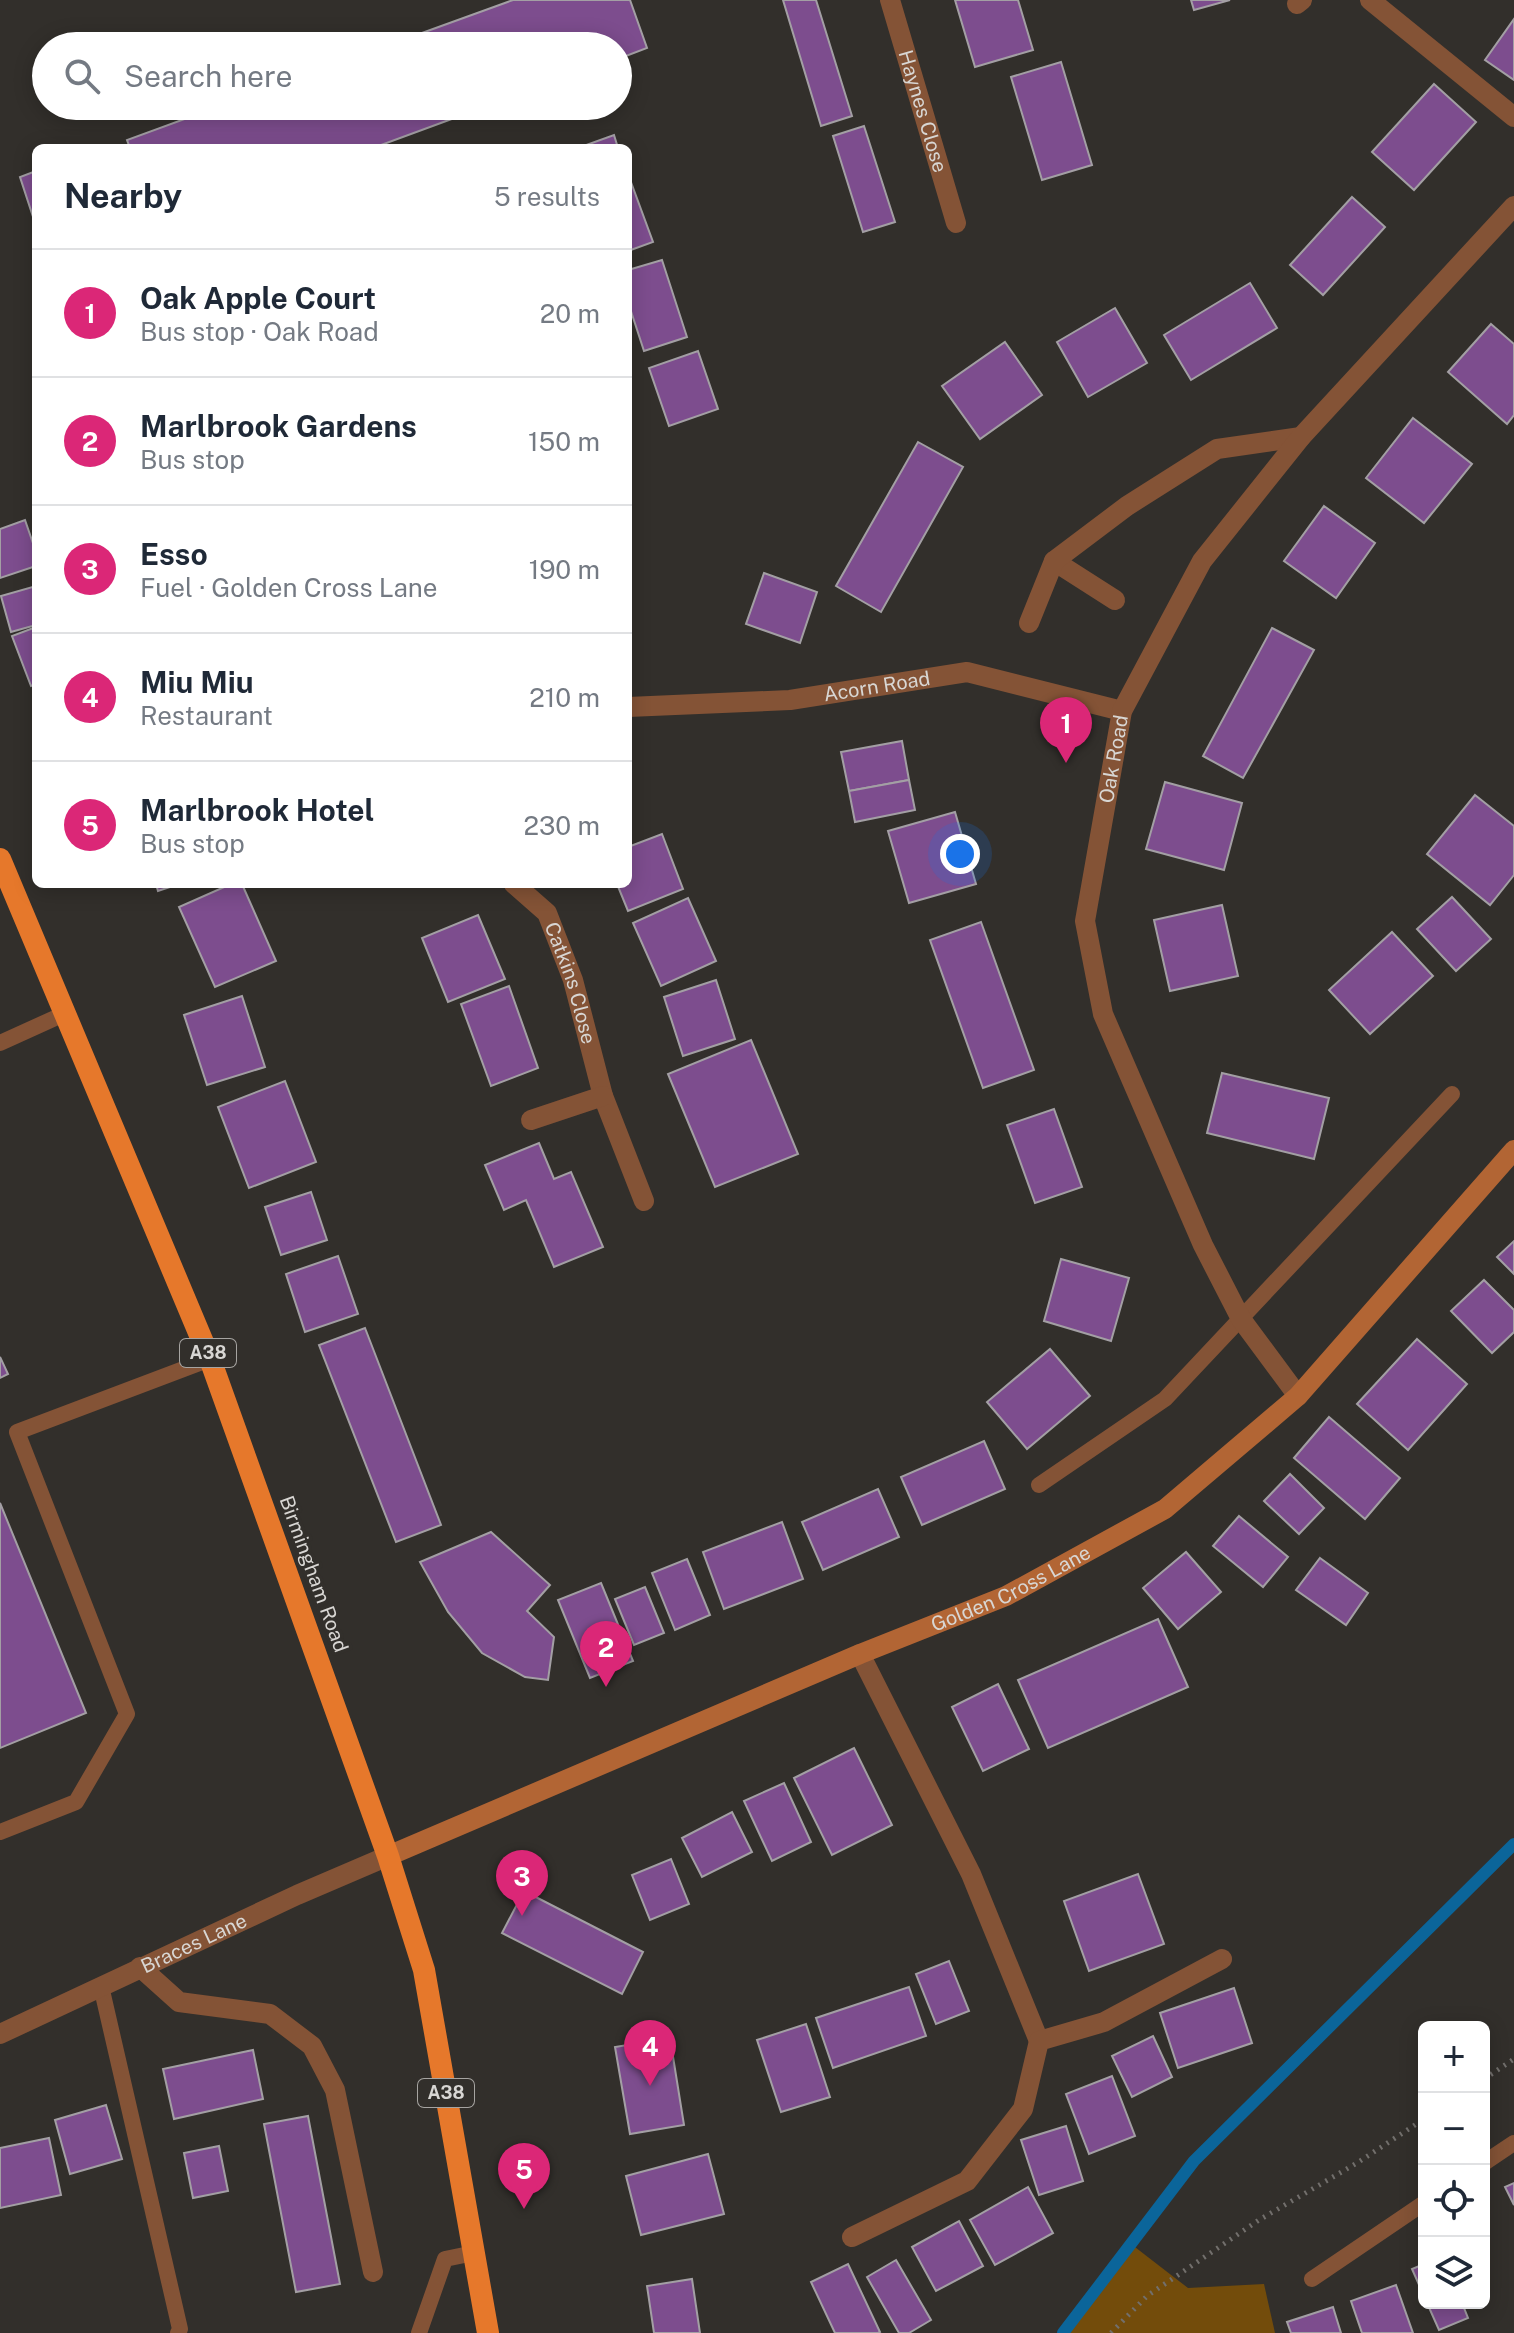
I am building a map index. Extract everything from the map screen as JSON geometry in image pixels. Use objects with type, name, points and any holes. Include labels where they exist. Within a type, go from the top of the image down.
[{"type":"highway","name":"Birmingham Road","points":[[0,859],[7,896],[64,1014],[210,1359],[388,1856],[424,1970],[488,2333]]},
{"type":"main road","name":"Golden Cross Lane","points":[[388,1856],[860,1654],[1006,1596],[1165,1509],[1298,1396],[1514,1150]]},
{"type":"street","name":"Haynes Close","points":[[890,0],[956,223]]},
{"type":"street","points":[[1370,0],[1514,117]]},
{"type":"street","name":"Oak Road","points":[[1298,1396],[1241,1319],[1203,1245],[1103,1014],[1085,921],[1122,711],[1202,561],[1301,437],[1514,206]]},
{"type":"street","points":[[1029,623],[1054,561],[1127,506],[1217,449],[1301,437]]},
{"type":"street","points":[[1054,561],[1115,600]]},
{"type":"street","name":"Acorn Road","points":[[632,707],[790,700],[967,672],[1122,711]]},
{"type":"street","name":"Catkins Close","points":[[519,888],[547,913],[573,980],[603,1096],[644,1201]]},
{"type":"street","points":[[531,1120],[603,1096]]},
{"type":"street","points":[[852,2237],[967,2181],[1023,2109],[1039,2041],[971,1874],[860,1654]]},
{"type":"street","name":"Braces Lane","points":[[0,2034],[140,1967],[388,1856]]},
{"type":"street","points":[[1039,2041],[1104,2022],[1222,1959]]},
{"type":"street","points":[[140,1967],[179,2002],[270,2014],[312,2046],[335,2090],[373,2272]]},
{"type":"lane","points":[[0,1043],[64,1014]]},
{"type":"lane","points":[[1039,1485],[1165,1399],[1452,1094]]},
{"type":"lane","points":[[0,1832],[76,1802],[127,1714],[17,1432],[210,1359]]},
{"type":"lane","points":[[101,1986],[180,2329],[178,2333]]},
{"type":"lane","points":[[1490,2159],[1514,2143]]},
{"type":"lane","points":[[1312,2279],[1418,2207]]},
{"type":"lane","points":[[419,2333],[445,2259],[474,2253]]},
{"type":"path","points":[[1490,2075],[1514,2059]]},
{"type":"path","points":[[1111,2333],[1147,2296],[1259,2220],[1357,2163],[1418,2123]]},
{"type":"shaded area","points":[[1131,2244],[1188,2288],[1264,2284],[1275,2333],[1063,2333]]},
{"type":"building","points":[[513,0],[630,0],[647,48],[632,54],[632,32],[425,32]]},
{"type":"building","points":[[783,0],[816,0],[852,116],[821,126]]},
{"type":"building","points":[[955,0],[1018,0],[1033,50],[975,67]]},
{"type":"building","points":[[1191,0],[1230,0],[1194,10]]},
{"type":"building","points":[[1514,19],[1514,80],[1485,60]]},
{"type":"building","points":[[1061,62],[1092,165],[1042,180],[1011,77]]},
{"type":"building","points":[[1434,84],[1476,122],[1414,190],[1372,152]]},
{"type":"building","points":[[182,120],[449,120],[384,144],[128,144],[127,140]]},
{"type":"building","points":[[864,126],[895,222],[863,232],[833,136]]},
{"type":"building","points":[[614,135],[617,144],[589,144]]},
{"type":"building","points":[[32,172],[32,214],[20,177]]},
{"type":"building","points":[[632,185],[653,242],[632,250]]},
{"type":"building","points":[[1352,197],[1385,227],[1323,295],[1290,265]]},
{"type":"building","points":[[662,260],[687,337],[644,351],[632,314],[632,269]]},
{"type":"building","points":[[1250,283],[1277,328],[1191,380],[1164,335]]},
{"type":"building","points":[[1115,308],[1147,363],[1088,397],[1057,342]]},
{"type":"building","points":[[1491,324],[1514,344],[1514,415],[1507,424],[1448,372]]},
{"type":"building","points":[[1005,342],[1042,395],[980,439],[942,386]]},
{"type":"building","points":[[698,351],[718,409],[669,426],[649,368]]},
{"type":"building","points":[[1413,418],[1472,464],[1424,523],[1366,478]]},
{"type":"building","points":[[918,442],[963,467],[881,612],[836,586]]},
{"type":"building","points":[[1324,506],[1375,543],[1336,598],[1284,561]]},
{"type":"building","points":[[25,520],[32,540],[32,567],[0,578],[0,529]]},
{"type":"building","points":[[764,573],[817,592],[800,643],[746,624]]},
{"type":"building","points":[[32,587],[32,626],[11,632],[1,596]]},
{"type":"building","points":[[32,628],[31,686],[12,636]]},
{"type":"building","points":[[1272,628],[1314,650],[1243,778],[1203,756]]},
{"type":"building","points":[[902,741],[909,780],[849,791],[841,752]]},
{"type":"building","points":[[909,780],[915,810],[855,822],[849,791]]},
{"type":"building","points":[[1165,782],[1242,803],[1224,870],[1146,849]]},
{"type":"building","points":[[1475,795],[1514,826],[1514,875],[1490,905],[1427,854]]},
{"type":"building","points":[[955,812],[976,884],[909,903],[888,831]]},
{"type":"building","points":[[662,834],[683,889],[628,911],[619,888],[632,888],[632,845]]},
{"type":"building","points":[[222,888],[244,888],[276,961],[215,987],[179,907]]},
{"type":"building","points":[[1452,897],[1491,939],[1456,971],[1417,929]]},
{"type":"building","points":[[688,898],[716,961],[661,986],[633,923]]},
{"type":"building","points":[[1222,905],[1238,976],[1170,991],[1154,920]]},
{"type":"building","points":[[478,915],[505,979],[448,1002],[422,938]]},
{"type":"building","points":[[981,922],[1034,1070],[983,1088],[930,940]]},
{"type":"building","points":[[1392,932],[1433,976],[1370,1034],[1329,990]]},
{"type":"building","points":[[716,980],[735,1039],[683,1056],[664,997]]},
{"type":"building","points":[[509,986],[538,1068],[491,1086],[461,1004]]},
{"type":"building","points":[[242,996],[265,1067],[207,1085],[184,1015]]},
{"type":"building","points":[[751,1040],[798,1154],[715,1187],[668,1074]]},
{"type":"building","points":[[1222,1073],[1329,1098],[1314,1159],[1207,1133]]},
{"type":"building","points":[[285,1081],[316,1162],[249,1188],[218,1107]]},
{"type":"building","points":[[1054,1109],[1082,1187],[1035,1203],[1007,1125]]},
{"type":"building","points":[[539,1143],[554,1179],[571,1172],[603,1247],[554,1267],[526,1200],[504,1210],[485,1165]]},
{"type":"building","points":[[311,1192],[327,1240],[281,1255],[265,1207]]},
{"type":"building","points":[[1514,1241],[1514,1274],[1497,1257]]},
{"type":"building","points":[[338,1256],[358,1314],[305,1332],[286,1274]]},
{"type":"building","points":[[1061,1259],[1129,1278],[1111,1341],[1044,1321]]},
{"type":"building","points":[[1484,1280],[1514,1310],[1514,1332],[1492,1353],[1451,1311]]},
{"type":"building","points":[[365,1328],[441,1525],[396,1542],[319,1345]]},
{"type":"building","points":[[1417,1339],[1467,1384],[1408,1450],[1357,1404]]},
{"type":"building","points":[[1050,1349],[1090,1396],[1027,1449],[987,1402]]},
{"type":"building","points":[[0,1357],[8,1374],[0,1378]]},
{"type":"building","points":[[1329,1417],[1400,1478],[1365,1519],[1294,1458]]},
{"type":"building","points":[[984,1441],[1005,1489],[922,1525],[901,1477]]},
{"type":"building","points":[[1290,1474],[1324,1508],[1299,1534],[1264,1501]]},
{"type":"building","points":[[878,1489],[899,1537],[823,1570],[802,1522]]},
{"type":"building","points":[[0,1503],[86,1713],[0,1748]]},
{"type":"building","points":[[1239,1516],[1288,1557],[1263,1587],[1213,1546]]},
{"type":"building","points":[[782,1522],[803,1579],[724,1609],[703,1552]]},
{"type":"building","points":[[491,1532],[550,1585],[527,1611],[554,1637],[548,1680],[525,1677],[482,1653],[448,1612],[420,1562]]},
{"type":"building","points":[[1186,1552],[1221,1592],[1178,1629],[1143,1588]]},
{"type":"building","points":[[1320,1558],[1368,1593],[1346,1625],[1296,1590]]},
{"type":"building","points":[[687,1559],[710,1615],[675,1630],[652,1573]]},
{"type":"building","points":[[601,1583],[633,1661],[590,1678],[558,1600]]},
{"type":"building","points":[[645,1587],[664,1633],[634,1645],[615,1599]]},
{"type":"building","points":[[1158,1619],[1188,1687],[1048,1748],[1018,1680]]},
{"type":"building","points":[[998,1684],[1029,1749],[983,1771],[952,1707]]},
{"type":"building","points":[[854,1748],[892,1825],[832,1855],[794,1778]]},
{"type":"building","points":[[784,1783],[811,1842],[772,1861],[744,1801]]},
{"type":"building","points":[[732,1812],[752,1852],[702,1877],[682,1838]]},
{"type":"building","points":[[671,1859],[689,1904],[650,1920],[632,1875]]},
{"type":"building","points":[[1138,1874],[1164,1944],[1089,1971],[1064,1901]]},
{"type":"building","points":[[524,1891],[643,1952],[622,1994],[502,1933]]},
{"type":"building","points":[[949,1961],[969,2011],[936,2024],[916,1974]]},
{"type":"building","points":[[909,1987],[926,2036],[833,2068],[816,2018]]},
{"type":"building","points":[[1234,1988],[1252,2043],[1178,2068],[1160,2013]]},
{"type":"building","points":[[806,2024],[830,2097],[781,2112],[757,2040]]},
{"type":"building","points":[[1153,2036],[1172,2077],[1132,2097],[1112,2056]]},
{"type":"building","points":[[670,2038],[684,2125],[630,2134],[615,2047]]},
{"type":"building","points":[[253,2050],[263,2099],[174,2119],[163,2069]]},
{"type":"building","points":[[1112,2076],[1135,2136],[1089,2154],[1066,2094]]},
{"type":"building","points":[[106,2105],[122,2159],[70,2174],[55,2120]]},
{"type":"building","points":[[308,2116],[340,2284],[296,2292],[264,2124]]},
{"type":"building","points":[[1066,2126],[1083,2181],[1039,2195],[1021,2140]]},
{"type":"building","points":[[49,2138],[61,2195],[0,2208],[0,2148]]},
{"type":"building","points":[[219,2146],[228,2191],[193,2198],[184,2153]]},
{"type":"building","points":[[708,2154],[724,2214],[641,2235],[626,2176]]},
{"type":"building","points":[[1514,2183],[1514,2205],[1505,2187]]},
{"type":"building","points":[[1028,2187],[1053,2233],[995,2265],[970,2220]]},
{"type":"building","points":[[959,2221],[983,2266],[936,2291],[912,2247]]},
{"type":"building","points":[[896,2260],[931,2320],[909,2333],[899,2333],[867,2277]]},
{"type":"building","points":[[848,2264],[878,2333],[835,2333],[811,2282]]},
{"type":"building","points":[[1418,2266],[1418,2282],[1412,2269]]},
{"type":"building","points":[[692,2279],[700,2333],[654,2333],[647,2286]]},
{"type":"building","points":[[1396,2285],[1413,2333],[1362,2333],[1351,2301]]},
{"type":"building","points":[[1333,2307],[1341,2333],[1291,2333],[1287,2322]]},
{"type":"building","points":[[1430,2309],[1464,2309],[1468,2318],[1439,2330]]},
{"type":"waterway","points":[[1063,2333],[1194,2161],[1514,1844]]},
{"type":"place","name":"Oak Apple Court","points":[[1066,763]]},
{"type":"place","name":"Marlbrook Gardens","points":[[606,1687]]},
{"type":"place","name":"Esso","points":[[522,1916]]},
{"type":"place","name":"Miu Miu","points":[[650,2086]]},
{"type":"place","name":"Marlbrook Hotel","points":[[524,2209]]}]
